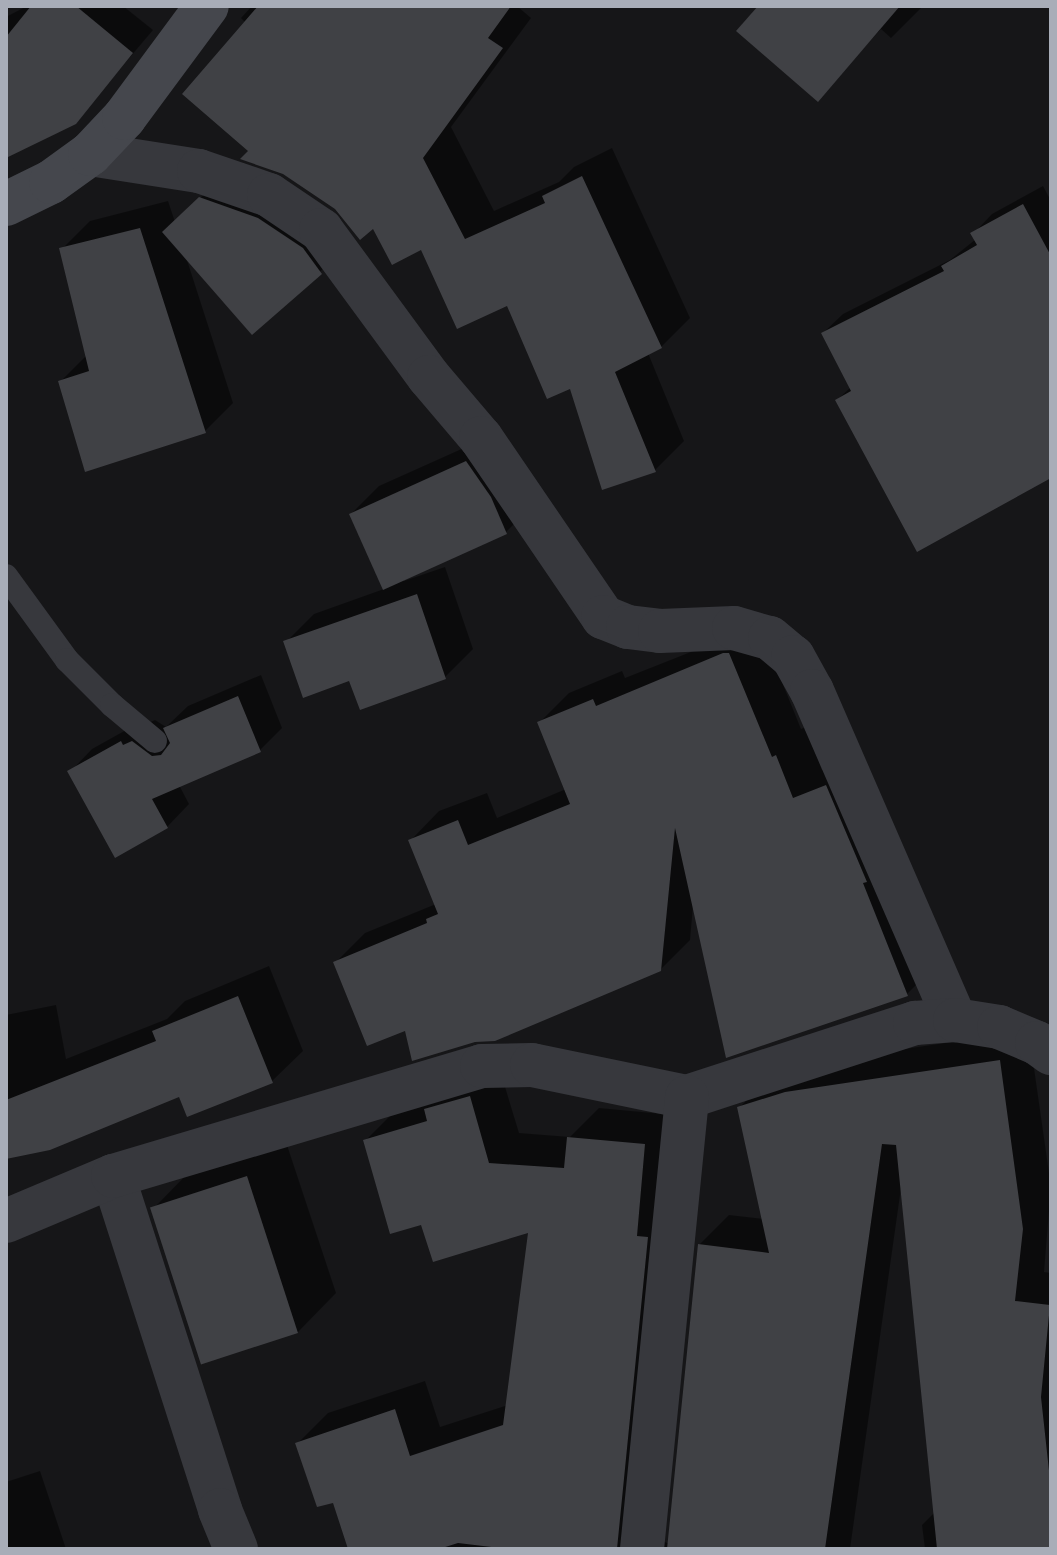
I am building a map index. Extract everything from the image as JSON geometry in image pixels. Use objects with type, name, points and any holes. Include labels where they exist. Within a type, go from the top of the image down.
[{"type":"main road","points":[[6,204],[51,182],[90,154],[124,118],[207,6]]},
{"type":"street","points":[[90,154],[199,171],[269,195],[321,230],[429,377],[481,438],[603,617],[628,627],[660,631],[734,628],[770,638],[793,657],[812,691],[955,1020]]},
{"type":"street","points":[[6,1221],[113,1176],[482,1066],[532,1065],[687,1097],[915,1023],[955,1020],[999,1027],[1037,1043],[1051,1053]]},
{"type":"street","points":[[642,1549],[687,1097]]},
{"type":"street","points":[[113,1176],[220,1510],[236,1549]]},
{"type":"lane","points":[[6,576],[67,660],[155,741]]},
{"type":"building","points":[[31,6],[76,6],[133,53],[76,124],[6,158],[6,37]]},
{"type":"building","points":[[258,6],[511,6],[488,38],[503,48],[423,158],[465,239],[545,203],[542,196],[582,176],[662,348],[615,372],[656,472],[602,490],[570,389],[547,399],[507,306],[457,329],[421,250],[392,265],[373,229],[360,240],[335,209],[283,174],[240,159],[248,151],[182,94]]},
{"type":"building","points":[[758,6],[900,6],[818,102],[736,31]]},
{"type":"building","points":[[199,197],[258,218],[303,248],[322,274],[252,335],[162,232]]},
{"type":"building","points":[[1023,204],[1051,256],[1051,478],[917,552],[835,400],[851,391],[821,333],[944,271],[941,266],[977,245],[970,233]]},
{"type":"building","points":[[140,228],[206,433],[85,472],[58,381],[89,371],[59,248]]},
{"type":"building","points":[[466,461],[491,497],[507,534],[383,590],[349,514]]},
{"type":"building","points":[[417,594],[446,679],[360,710],[349,681],[303,698],[283,641]]},
{"type":"building","points":[[729,653],[772,757],[776,755],[793,798],[826,785],[867,882],[863,883],[908,996],[726,1058],[675,828],[661,971],[495,1041],[475,1042],[412,1061],[405,1031],[367,1046],[333,962],[427,923],[426,919],[438,914],[408,840],[458,820],[468,845],[570,804],[537,722],[593,699],[596,706]]},
{"type":"building","points":[[238,696],[261,752],[152,799],[168,828],[115,858],[67,771],[121,741],[123,745],[132,741],[152,756],[161,755],[170,743],[163,728]]},
{"type":"building","points":[[238,996],[273,1083],[187,1117],[179,1097],[50,1150],[6,1159],[6,1100],[156,1041],[152,1031]]},
{"type":"building","points":[[1000,1060],[1023,1229],[1015,1301],[1050,1305],[1041,1397],[1051,1489],[1051,1549],[937,1549],[896,1145],[882,1144],[825,1549],[667,1549],[698,1244],[769,1253],[737,1107],[785,1092]]},
{"type":"building","points":[[470,1096],[489,1163],[564,1168],[567,1137],[645,1144],[637,1236],[648,1237],[617,1549],[508,1549],[458,1543],[439,1549],[348,1549],[333,1503],[317,1507],[295,1443],[395,1409],[410,1456],[503,1425],[528,1233],[433,1262],[421,1225],[390,1234],[363,1140],[427,1121],[424,1109]]},
{"type":"building","points":[[247,1176],[298,1333],[201,1364],[150,1208]]}]
